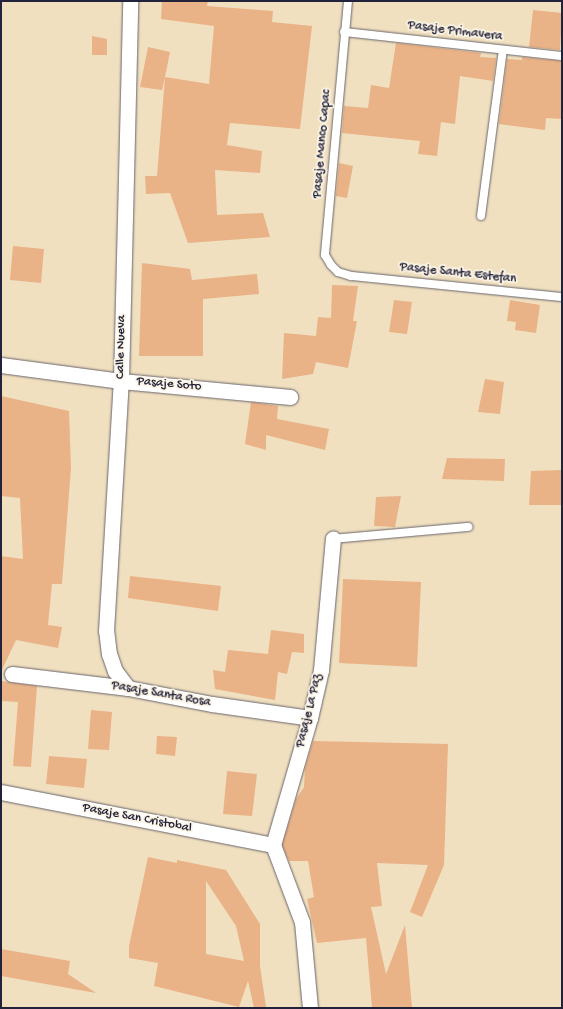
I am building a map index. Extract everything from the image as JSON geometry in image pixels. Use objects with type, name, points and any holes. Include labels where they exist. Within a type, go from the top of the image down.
[{"type":"street","name":"Calle Nueva","points":[[128,688],[116,672],[109,654],[106,631],[121,381],[130,1]]},
{"type":"street","name":"Pasaje Soto","points":[[1,365],[121,381],[290,397]]},
{"type":"street","name":"Pasaje La Paz","points":[[273,845],[310,718],[321,670],[333,539]]},
{"type":"street","name":"Pasaje Santa Rosa","points":[[12,674],[128,688],[212,704],[310,718]]},
{"type":"street","name":"Pasaje San Cristobal","points":[[1,792],[273,845]]},
{"type":"street","points":[[273,845],[302,922],[310,1008]]},
{"type":"lane","name":"Pasaje Manco Capac","points":[[348,1],[325,255],[338,272],[351,276]]},
{"type":"lane","name":"Pasaje Primavera","points":[[344,32],[562,56]]},
{"type":"lane","points":[[481,216],[503,50]]},
{"type":"lane","name":"Pasaje Santa Estefan","points":[[351,276],[562,297]]},
{"type":"lane","name":"Pasaje La Paz","points":[[333,539],[468,527]]},
{"type":"building","points":[[162,1],[208,1],[207,6],[273,11],[272,22],[312,26],[300,129],[230,123],[227,145],[262,151],[260,173],[215,170],[217,215],[263,213],[270,237],[188,243],[170,193],[146,194],[145,176],[157,176],[165,77],[209,84],[214,26],[161,19]]},
{"type":"building","points":[[533,10],[562,13],[560,50],[529,47]]},
{"type":"building","points":[[92,36],[107,39],[107,55],[92,55]]},
{"type":"building","points":[[396,43],[481,53],[480,57],[496,58],[493,81],[460,76],[455,124],[441,122],[437,156],[418,154],[420,141],[342,133],[344,106],[368,108],[371,85],[389,88]]},
{"type":"building","points":[[148,47],[170,52],[162,90],[140,87]]},
{"type":"building","points":[[522,57],[562,61],[562,119],[546,118],[545,130],[499,124],[507,59],[522,60]]},
{"type":"building","points":[[339,163],[353,166],[347,198],[336,196]]},
{"type":"building","points":[[13,246],[44,249],[41,283],[10,280]]},
{"type":"building","points":[[142,263],[190,269],[192,280],[257,274],[259,294],[203,299],[203,356],[139,356]]},
{"type":"building","points":[[332,285],[358,286],[353,321],[357,321],[348,368],[316,362],[313,374],[282,379],[284,333],[316,336],[318,317],[331,318]]},
{"type":"building","points":[[394,300],[412,302],[407,334],[389,332]]},
{"type":"building","points":[[510,300],[540,305],[536,333],[515,330],[516,322],[507,321]]},
{"type":"building","points":[[485,379],[504,382],[500,414],[478,412]]},
{"type":"building","points":[[1,396],[69,411],[71,468],[62,584],[52,584],[48,625],[62,627],[58,648],[16,640],[1,672],[1,556],[23,559],[20,498],[1,496]]},
{"type":"building","points":[[251,402],[278,406],[277,419],[329,429],[325,450],[266,435],[266,450],[245,444]]},
{"type":"building","points":[[447,458],[505,459],[504,481],[442,479]]},
{"type":"building","points":[[562,470],[562,505],[529,505],[531,471]]},
{"type":"building","points":[[401,496],[395,527],[374,526],[376,497]]},
{"type":"building","points":[[130,576],[221,586],[218,611],[128,598]]},
{"type":"building","points":[[343,579],[421,582],[417,667],[339,663]]},
{"type":"building","points":[[271,630],[304,634],[304,653],[292,652],[287,674],[278,672],[275,700],[215,689],[213,670],[225,672],[228,650],[268,654]]},
{"type":"building","points":[[1,681],[37,686],[31,767],[13,766],[18,702],[1,701]]},
{"type":"building","points":[[91,710],[112,712],[109,750],[88,749]]},
{"type":"building","points":[[157,736],[177,737],[175,756],[156,754]]},
{"type":"building","points":[[313,741],[448,744],[444,865],[422,917],[410,912],[428,865],[377,863],[382,906],[371,907],[386,974],[405,925],[412,1008],[372,1008],[366,938],[317,943],[307,899],[314,897],[308,861],[289,861],[282,845],[296,799],[304,787],[305,768]]},
{"type":"building","points":[[49,756],[87,759],[84,788],[46,784]]},
{"type":"building","points":[[227,771],[257,774],[252,816],[223,814]]},
{"type":"building","points":[[148,857],[177,863],[177,860],[226,870],[260,924],[260,966],[266,1007],[254,1008],[248,981],[239,1007],[154,986],[158,963],[129,958],[129,946]],"holes":[[[206,881],[236,926],[244,961],[206,954]]]},
{"type":"building","points":[[1,949],[70,961],[68,974],[96,993],[1,976]]}]
